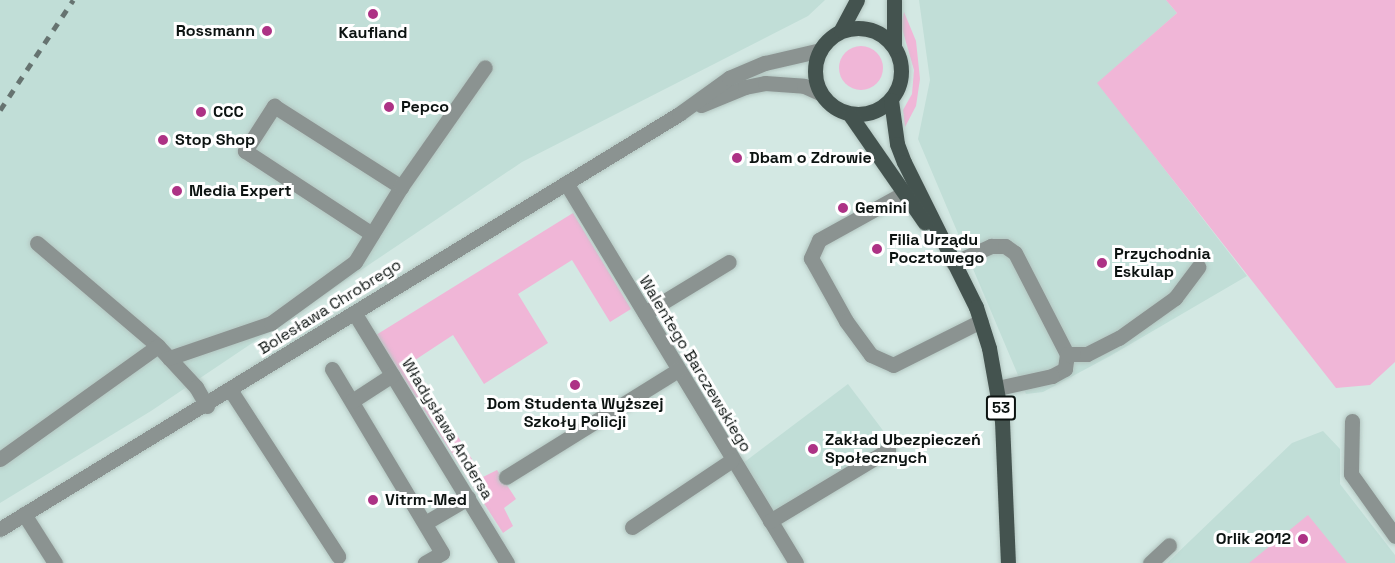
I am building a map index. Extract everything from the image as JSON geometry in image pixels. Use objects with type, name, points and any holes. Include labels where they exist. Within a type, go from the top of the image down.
[{"type":"main road","points":[[820,93],[815,81],[821,50],[841,30],[857,0]]},
{"type":"main road","name":"53","points":[[894,0],[894,46],[899,81],[891,100],[900,153],[981,321],[998,388],[1008,499],[1008,563]]},
{"type":"main road","points":[[841,30],[866,28],[883,35],[894,46]]},
{"type":"main road","name":"53","points":[[820,93],[838,110],[850,115],[953,263]]},
{"type":"main road","points":[[850,115],[876,111],[891,100]]},
{"type":"street","name":"Bolesława Chrobrego","points":[[0,529],[207,406],[679,114],[729,78],[765,63],[821,50]]},
{"type":"street","points":[[169,358],[271,323],[355,262],[401,187],[485,67]]},
{"type":"street","name":"Bolesława Chrobrego","points":[[679,114],[745,87],[765,83],[804,86],[820,93]]},
{"type":"street","points":[[372,234],[245,151],[274,106],[401,187]]},
{"type":"street","name":"Walentego Barczewskiego","points":[[566,183],[796,563]]},
{"type":"street","points":[[904,193],[819,240],[812,258],[846,321],[871,355],[893,365],[981,321]]},
{"type":"street","points":[[37,243],[158,346],[196,387],[207,406]]},
{"type":"street","points":[[953,263],[991,246],[1005,246],[1015,253],[1067,354],[1065,369],[1052,376],[998,388]]},
{"type":"street","points":[[645,313],[729,262]]},
{"type":"street","points":[[1067,354],[1087,354],[1119,338],[1175,297],[1198,267]]},
{"type":"street","name":"Władysława Andersa","points":[[355,314],[507,563]]},
{"type":"street","points":[[0,459],[158,346]]},
{"type":"street","points":[[332,369],[442,553],[425,563]]},
{"type":"street","points":[[506,477],[678,369]]},
{"type":"street","points":[[352,401],[392,375]]},
{"type":"street","points":[[231,391],[338,556]]},
{"type":"street","points":[[1352,421],[1351,474],[1395,536]]},
{"type":"street","points":[[770,521],[888,450]]},
{"type":"street","points":[[632,527],[732,460]]},
{"type":"street","points":[[425,523],[468,498]]},
{"type":"street","points":[[24,514],[55,563]]},
{"type":"street","points":[[1150,563],[1169,545]]},
{"type":"shaded area","points":[[0,0],[825,0],[808,16],[522,162],[151,411],[0,503]]},
{"type":"shaded area","points":[[919,0],[1166,0],[1177,13],[1098,83],[1247,276],[1110,356],[1043,392],[1026,394],[918,139],[930,80]]},
{"type":"shaded area","points":[[1166,0],[1395,0],[1395,362],[1370,385],[1336,388],[1097,83],[1177,13]]},
{"type":"shaded area","points":[[904,12],[916,41],[920,79],[916,106],[905,127],[903,110],[912,94],[914,70],[901,25]]},
{"type":"shaded area","points":[[861,46],[870,47],[877,52],[882,59],[882,77],[877,84],[870,89],[861,90],[852,89],[845,84],[840,77],[839,68],[840,59],[845,52],[852,47]]},
{"type":"shaded area","points":[[573,213],[631,309],[610,322],[572,260],[518,294],[548,343],[484,384],[453,335],[412,362],[483,477],[497,470],[516,499],[504,508],[513,526],[503,533],[376,335]]},
{"type":"shaded area","points":[[848,384],[891,441],[781,523],[739,466]]},
{"type":"shaded area","points":[[1323,431],[1340,449],[1340,484],[1395,555],[1395,563],[1167,563],[1292,443]]},
{"type":"shaded area","name":"Orlik 2012","points":[[1308,515],[1347,563],[1249,563]]},
{"type":"railway","points":[[0,110],[73,0]]},
{"type":"place","name":"Kaufland","points":[[373,14]]},
{"type":"place","name":"Rossmann","points":[[267,31]]},
{"type":"place","name":"Pepco","points":[[389,107]]},
{"type":"place","name":"CCC","points":[[201,112]]},
{"type":"place","name":"Stop Shop","points":[[163,140]]},
{"type":"place","name":"Dbam o Zdrowie","points":[[737,158]]},
{"type":"place","name":"Media Expert","points":[[177,191]]},
{"type":"place","name":"Gemini","points":[[843,208]]},
{"type":"place","name":"Filia Urządu Pocztowego","points":[[877,249]]},
{"type":"place","name":"Przychodnia Eskulap","points":[[1102,263]]},
{"type":"place","name":"Dom Studenta Wyższej Szkoły Policji","points":[[575,385]]},
{"type":"place","name":"Zakład Ubezpieczeń Społecznych","points":[[813,449]]},
{"type":"place","name":"Vitrm-Med","points":[[373,500]]},
{"type":"place","name":"Orlik 2012","points":[[1303,539]]}]
